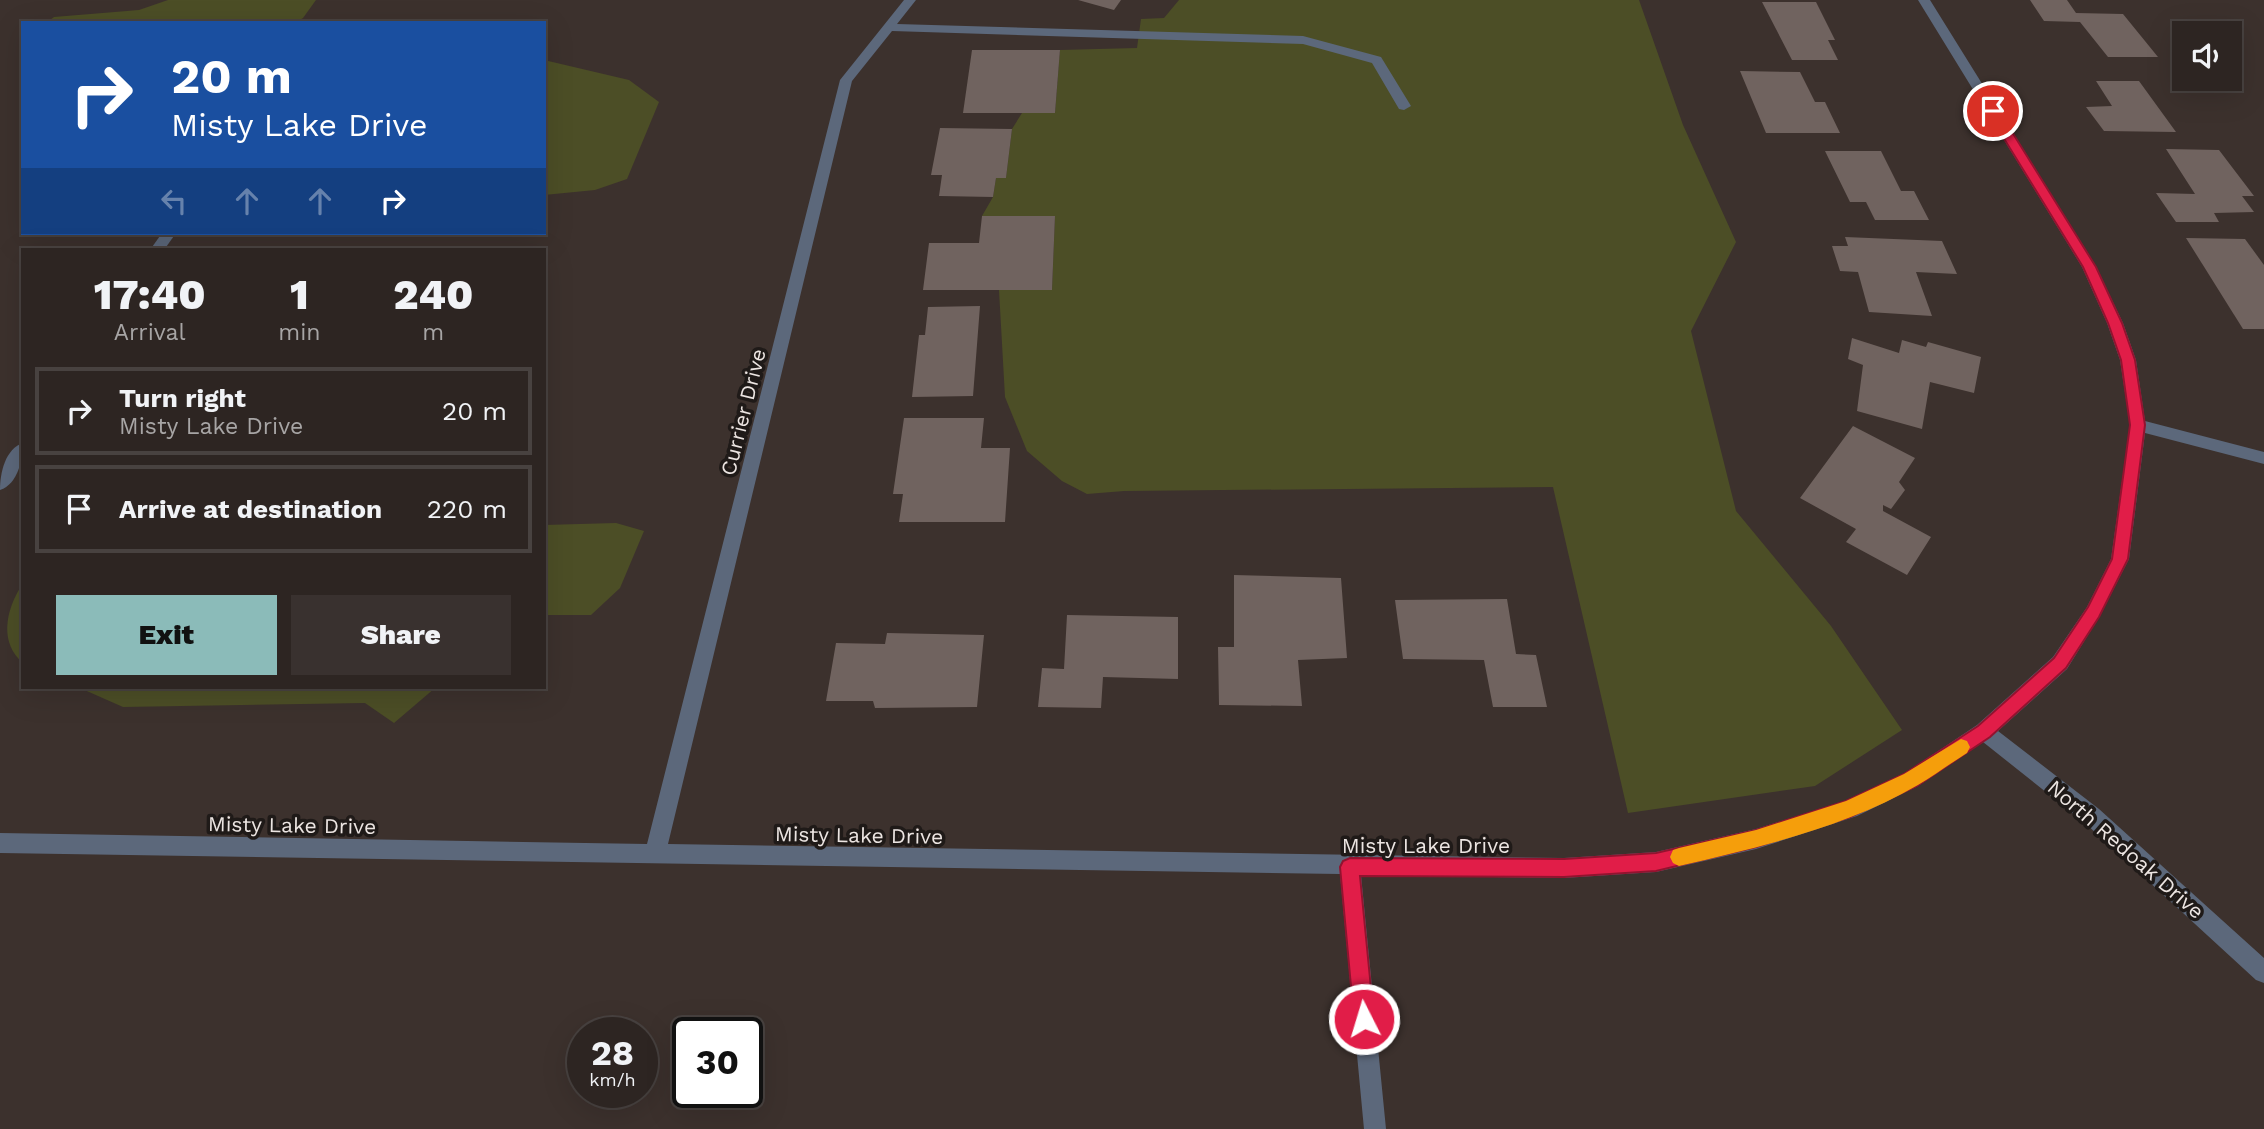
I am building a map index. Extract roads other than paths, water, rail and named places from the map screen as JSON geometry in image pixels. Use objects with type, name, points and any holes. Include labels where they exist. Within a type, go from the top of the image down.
[{"type":"street","name":"Currier Drive","points":[[655,854],[846,80],[910,0]]},
{"type":"street","name":"Misty Lake Drive","points":[[0,843],[1350,867],[1564,868],[1656,862],[1756,839],[1850,809],[1911,780],[1984,732],[2060,663],[2093,612],[2120,559],[2138,425],[2128,360],[2115,323],[2089,267],[1924,0]]},
{"type":"street","points":[[887,27],[1303,40],[1377,60],[1404,106]]},
{"type":"street","points":[[2138,425],[2264,458]]},
{"type":"street","points":[[0,483],[21,452]]},
{"type":"street","name":"North Redoak Drive","points":[[1984,732],[2092,816],[2264,972]]},
{"type":"street","points":[[1350,867],[1374,1129]]}]
